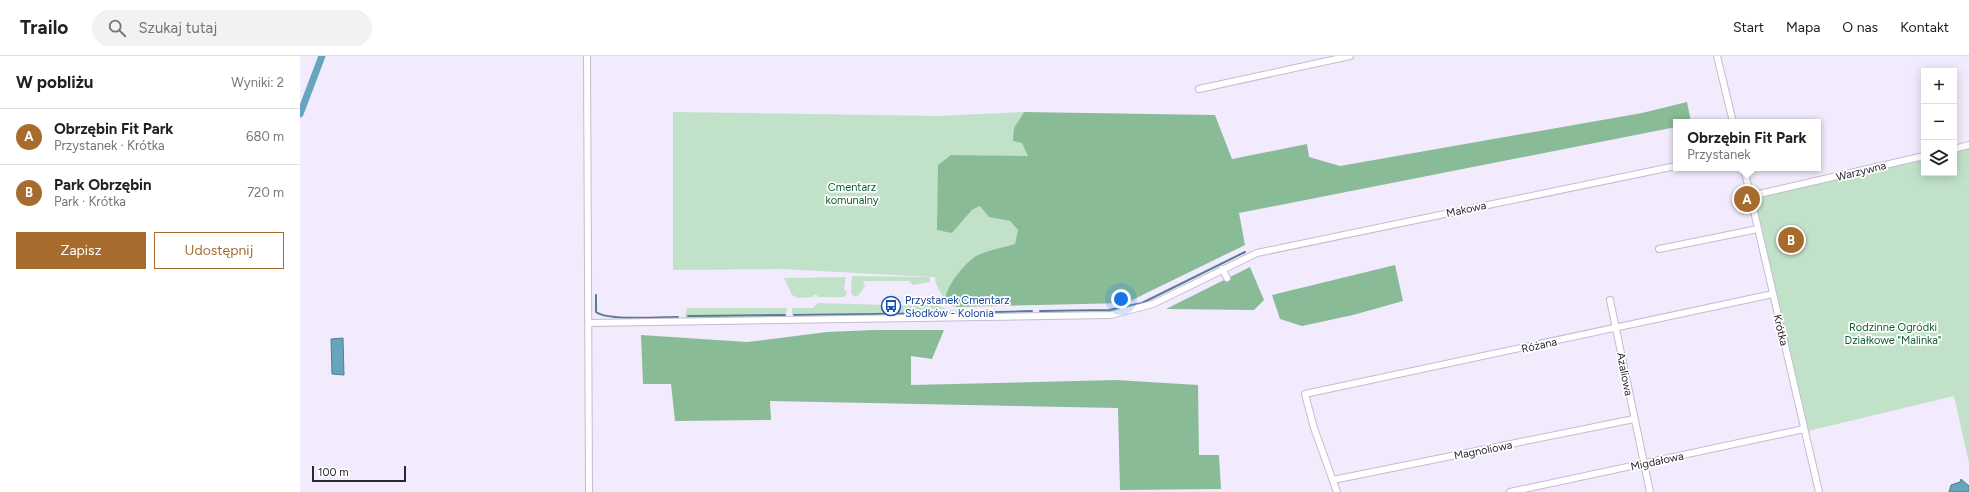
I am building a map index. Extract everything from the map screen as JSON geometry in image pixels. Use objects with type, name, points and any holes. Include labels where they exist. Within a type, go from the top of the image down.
[{"type":"street","points":[[587,56],[589,492]]},
{"type":"street","points":[[1199,89],[1350,56]]},
{"type":"street","points":[[1717,56],[1732,119]]},
{"type":"street","points":[[1957,148],[1969,145]]},
{"type":"street","name":"Warzywna","points":[[1750,196],[1921,157]]},
{"type":"street","name":"Makowa","points":[[588,323],[1111,315],[1153,304],[1222,269],[1257,254],[1673,167]]},
{"type":"street","name":"Krótka","points":[[1745,171],[1819,492]]},
{"type":"street","points":[[1659,248],[1758,230]]},
{"type":"street","points":[[1222,269],[1227,278]]},
{"type":"street","name":"Różana","points":[[1333,480],[1314,428],[1305,394],[1773,294]]},
{"type":"street","name":"Azaliowa","points":[[1610,300],[1650,492]]},
{"type":"street","points":[[1036,308],[1036,316]]},
{"type":"street","name":"Magnoliowa","points":[[1333,480],[1634,419]]},
{"type":"street","name":"Migdałowa","points":[[1510,492],[1804,429]]},
{"type":"street","points":[[1333,480],[1336,492]]},
{"type":"green space","points":[[1687,102],[1690,119],[1673,119],[1673,128],[1239,213],[1245,245],[1126,303],[957,307],[946,304],[945,298],[947,292],[960,271],[971,260],[980,254],[1015,244],[1018,230],[1010,221],[989,217],[980,206],[972,210],[952,233],[937,230],[938,165],[951,155],[1028,156],[1022,143],[1013,141],[1014,128],[1024,112],[1215,115],[1232,159],[1307,144],[1309,157],[1340,166],[1642,113]]},
{"type":"green space","name":"Cmentarz komunalny","points":[[673,112],[938,116],[1024,112],[1014,128],[1029,156],[951,155],[952,233],[972,210],[980,206],[990,217],[1010,221],[1018,230],[1015,244],[985,252],[967,264],[949,289],[945,301],[936,284],[935,277],[782,269],[673,270]]},
{"type":"green space","name":"Rodzinne Ogródki Działkowe \"Malinka\"","points":[[1969,146],[1969,463],[1954,396],[1808,431],[1754,196],[1921,158],[1921,176],[1957,176],[1957,149]]},
{"type":"green space","points":[[1395,265],[1403,301],[1353,315],[1302,326],[1280,319],[1272,295]]},
{"type":"green space","points":[[1250,267],[1264,300],[1254,310],[1166,309]]},
{"type":"green space","points":[[852,276],[930,277],[930,282],[913,285],[909,281],[863,281],[865,286],[859,295],[855,297],[851,293]]},
{"type":"green space","points":[[846,277],[844,290],[847,291],[845,297],[818,297],[817,295],[814,295],[813,297],[798,298],[792,295],[784,278]]},
{"type":"green space","points":[[930,302],[935,303],[947,310],[958,311],[956,315],[795,317],[792,314],[792,308],[813,308],[818,303],[888,305],[888,308],[894,308],[895,306],[915,305]]},
{"type":"green space","points":[[687,308],[787,308],[785,317],[687,319],[685,317]]},
{"type":"green space","points":[[944,330],[932,359],[911,356],[911,385],[1116,380],[1198,385],[1199,455],[1219,455],[1221,489],[1120,490],[1118,408],[770,401],[771,420],[675,421],[671,384],[643,384],[641,335],[747,342],[827,332]]},
{"type":"water","points":[[343,338],[344,375],[332,374],[331,339]]},
{"type":"water","points":[[1961,479],[1969,486],[1969,492],[1949,492],[1951,485],[1960,482]]},
{"type":"waterway","points":[[300,114],[322,56]]},
{"type":"waterway","points":[[1040,311],[1109,310],[1142,303],[1245,252]]},
{"type":"waterway","points":[[596,295],[596,312],[602,315],[623,318],[678,317]]},
{"type":"waterway","points":[[962,313],[1032,311]]},
{"type":"waterway","points":[[794,315],[954,313]]},
{"type":"waterway","points":[[688,316],[785,315]]},
{"type":"place","name":"Obrzębin Fit Park","points":[[1747,199]]},
{"type":"place","name":"Park Obrzębin","points":[[1791,240]]},
{"type":"place","name":"Przystanek Cmentarz Słodków - Kolonia","points":[[891,306]]}]
